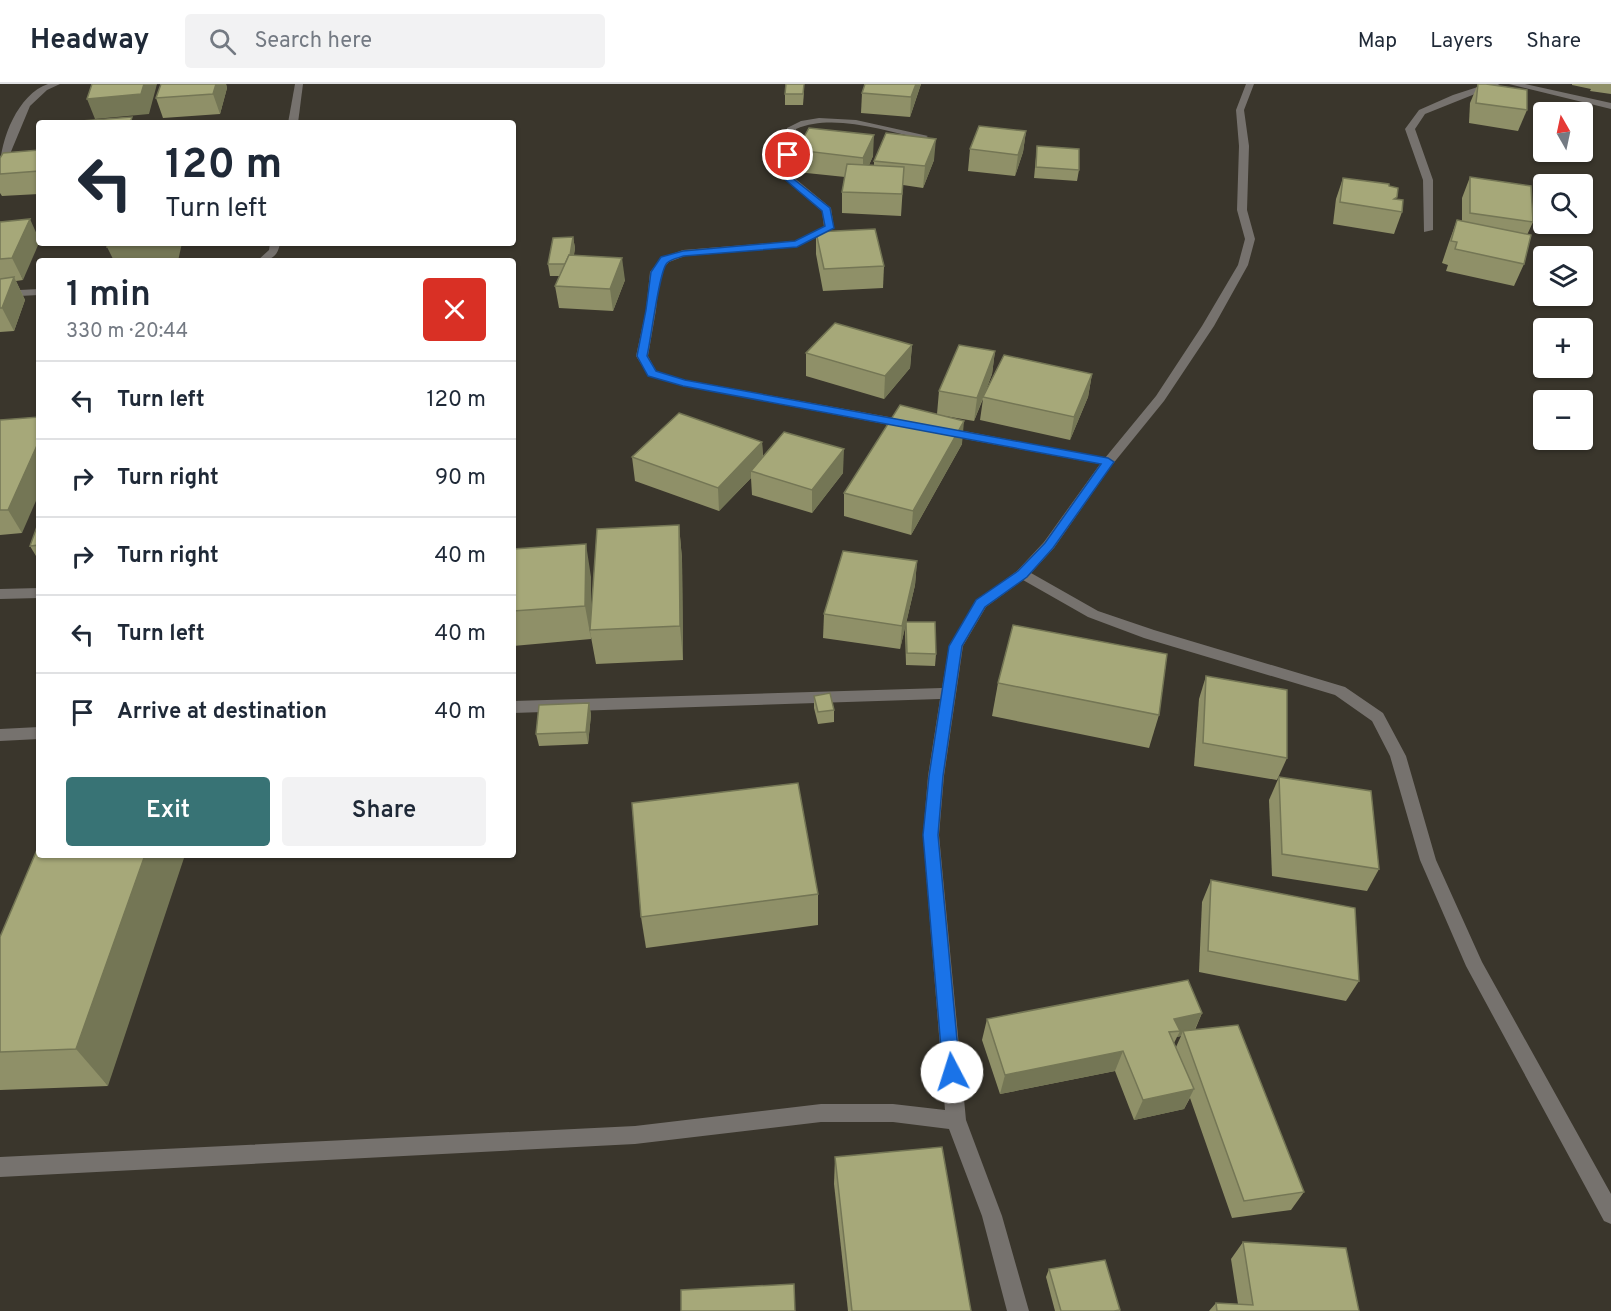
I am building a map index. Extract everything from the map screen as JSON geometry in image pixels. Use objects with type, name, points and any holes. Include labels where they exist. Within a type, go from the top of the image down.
[{"type":"street","points":[[0,166],[27,103],[49,85],[56,84]]},
{"type":"street","points":[[293,120],[299,84]]},
{"type":"street","points":[[1018,1311],[992,1216],[956,1120],[931,835],[936,776],[956,646],[981,603],[1022,574],[1049,545],[1108,462],[1160,398],[1208,326],[1243,265],[1250,239],[1242,210],[1240,185],[1244,146],[1240,110],[1250,84]]},
{"type":"street","points":[[1428,230],[1428,180],[1410,129],[1422,112],[1456,97],[1496,84]]},
{"type":"street","points":[[1513,84],[1611,106]]},
{"type":"street","points":[[923,136],[831,121],[799,123],[792,128],[787,177],[827,210],[830,228],[797,244],[683,254],[664,260],[655,272],[651,310],[642,356],[652,374],[683,382],[1108,462]]},
{"type":"street","points":[[266,258],[274,251],[275,246]]},
{"type":"street","points":[[0,294],[36,292]]},
{"type":"street","points":[[1022,574],[1093,614],[1149,634],[1340,691],[1378,717],[1398,756],[1428,860],[1475,966],[1611,1214]]},
{"type":"street","points":[[0,594],[36,593]]},
{"type":"street","points":[[516,707],[950,693]]},
{"type":"street","points":[[0,735],[36,733]]},
{"type":"street","points":[[0,1167],[635,1135],[821,1113],[893,1113],[956,1120]]},
{"type":"building","points":[[92,84],[144,84],[141,94],[87,99]]},
{"type":"building","points":[[161,84],[216,84],[213,94],[156,98]]},
{"type":"building","points":[[786,84],[804,84],[803,94],[785,94]]},
{"type":"building","points":[[865,84],[916,84],[911,97],[862,93]]},
{"type":"building","points":[[1478,84],[1527,90],[1527,110],[1476,103]]},
{"type":"building","points":[[132,117],[131,120],[94,120]]},
{"type":"building","points":[[979,126],[1026,131],[1018,155],[970,149]]},
{"type":"building","points":[[809,128],[874,135],[863,158],[797,150]]},
{"type":"building","points":[[886,133],[936,139],[925,166],[874,161]]},
{"type":"building","points":[[1037,146],[1079,149],[1079,170],[1036,167]]},
{"type":"building","points":[[36,150],[36,171],[0,174],[0,158],[3,153]]},
{"type":"building","points":[[847,164],[904,167],[902,194],[842,192]]},
{"type":"building","points":[[1470,177],[1531,186],[1533,222],[1470,213]]},
{"type":"building","points":[[1343,178],[1389,184],[1389,186],[1398,188],[1397,197],[1394,199],[1403,200],[1402,212],[1340,202]]},
{"type":"building","points":[[30,219],[12,258],[0,259],[0,222]]},
{"type":"building","points":[[1457,220],[1531,235],[1524,264],[1455,249],[1457,242],[1451,241]]},
{"type":"building","points":[[875,229],[884,266],[824,269],[816,232]]},
{"type":"building","points":[[573,237],[570,255],[565,264],[548,264],[553,238]]},
{"type":"building","points":[[569,255],[622,258],[610,289],[555,286]]},
{"type":"building","points":[[14,277],[2,308],[0,308],[0,279]]},
{"type":"building","points":[[835,323],[912,345],[885,376],[806,353]]},
{"type":"building","points":[[959,345],[995,351],[977,398],[939,391]]},
{"type":"building","points":[[1004,355],[1092,374],[1074,417],[983,397]]},
{"type":"building","points":[[900,405],[964,421],[913,511],[844,493]]},
{"type":"building","points":[[679,413],[762,442],[718,488],[632,457]]},
{"type":"building","points":[[36,417],[36,448],[8,510],[0,510],[0,420]]},
{"type":"building","points":[[784,432],[844,449],[812,490],[751,471]]},
{"type":"building","points":[[679,525],[680,626],[590,630],[597,529]]},
{"type":"building","points":[[36,529],[36,545],[30,546]]},
{"type":"building","points":[[586,544],[585,606],[516,611],[516,549]]},
{"type":"building","points":[[843,551],[917,561],[902,626],[824,614]]},
{"type":"building","points":[[906,622],[935,622],[936,654],[907,653]]},
{"type":"building","points":[[1013,625],[1167,654],[1159,715],[998,683]]},
{"type":"building","points":[[1206,676],[1287,690],[1287,758],[1203,743]]},
{"type":"building","points":[[830,693],[834,710],[818,712],[814,696]]},
{"type":"building","points":[[589,703],[586,732],[536,734],[539,705]]},
{"type":"building","points":[[1279,777],[1371,791],[1379,869],[1282,854]]},
{"type":"building","points":[[798,783],[818,894],[641,917],[632,803]]},
{"type":"building","points":[[36,852],[36,858],[144,858],[76,1049],[0,1052],[0,937]]},
{"type":"building","points":[[1211,880],[1355,908],[1359,981],[1208,951]]},
{"type":"building","points":[[1188,980],[1202,1013],[1174,1019],[1180,1031],[1169,1032],[1194,1089],[1143,1100],[1123,1051],[1005,1075],[987,1019]]},
{"type":"building","points":[[1238,1025],[1304,1192],[1244,1201],[1183,1031]]},
{"type":"building","points":[[942,1147],[971,1311],[852,1311],[835,1157]]},
{"type":"building","points":[[1243,1242],[1346,1248],[1359,1311],[1217,1311],[1216,1303],[1253,1305]]},
{"type":"building","points":[[1105,1260],[1120,1310],[1061,1311],[1049,1269]]},
{"type":"building","points":[[794,1284],[795,1311],[681,1311],[681,1290]]},
{"type":"route","points":[[788,155],[787,177],[827,210],[830,228],[797,244],[683,254],[664,260],[655,272],[651,310],[642,356],[652,374],[683,382],[1108,462],[1049,545],[1022,574],[981,603],[956,646],[936,776],[931,835],[952,1072]]}]
